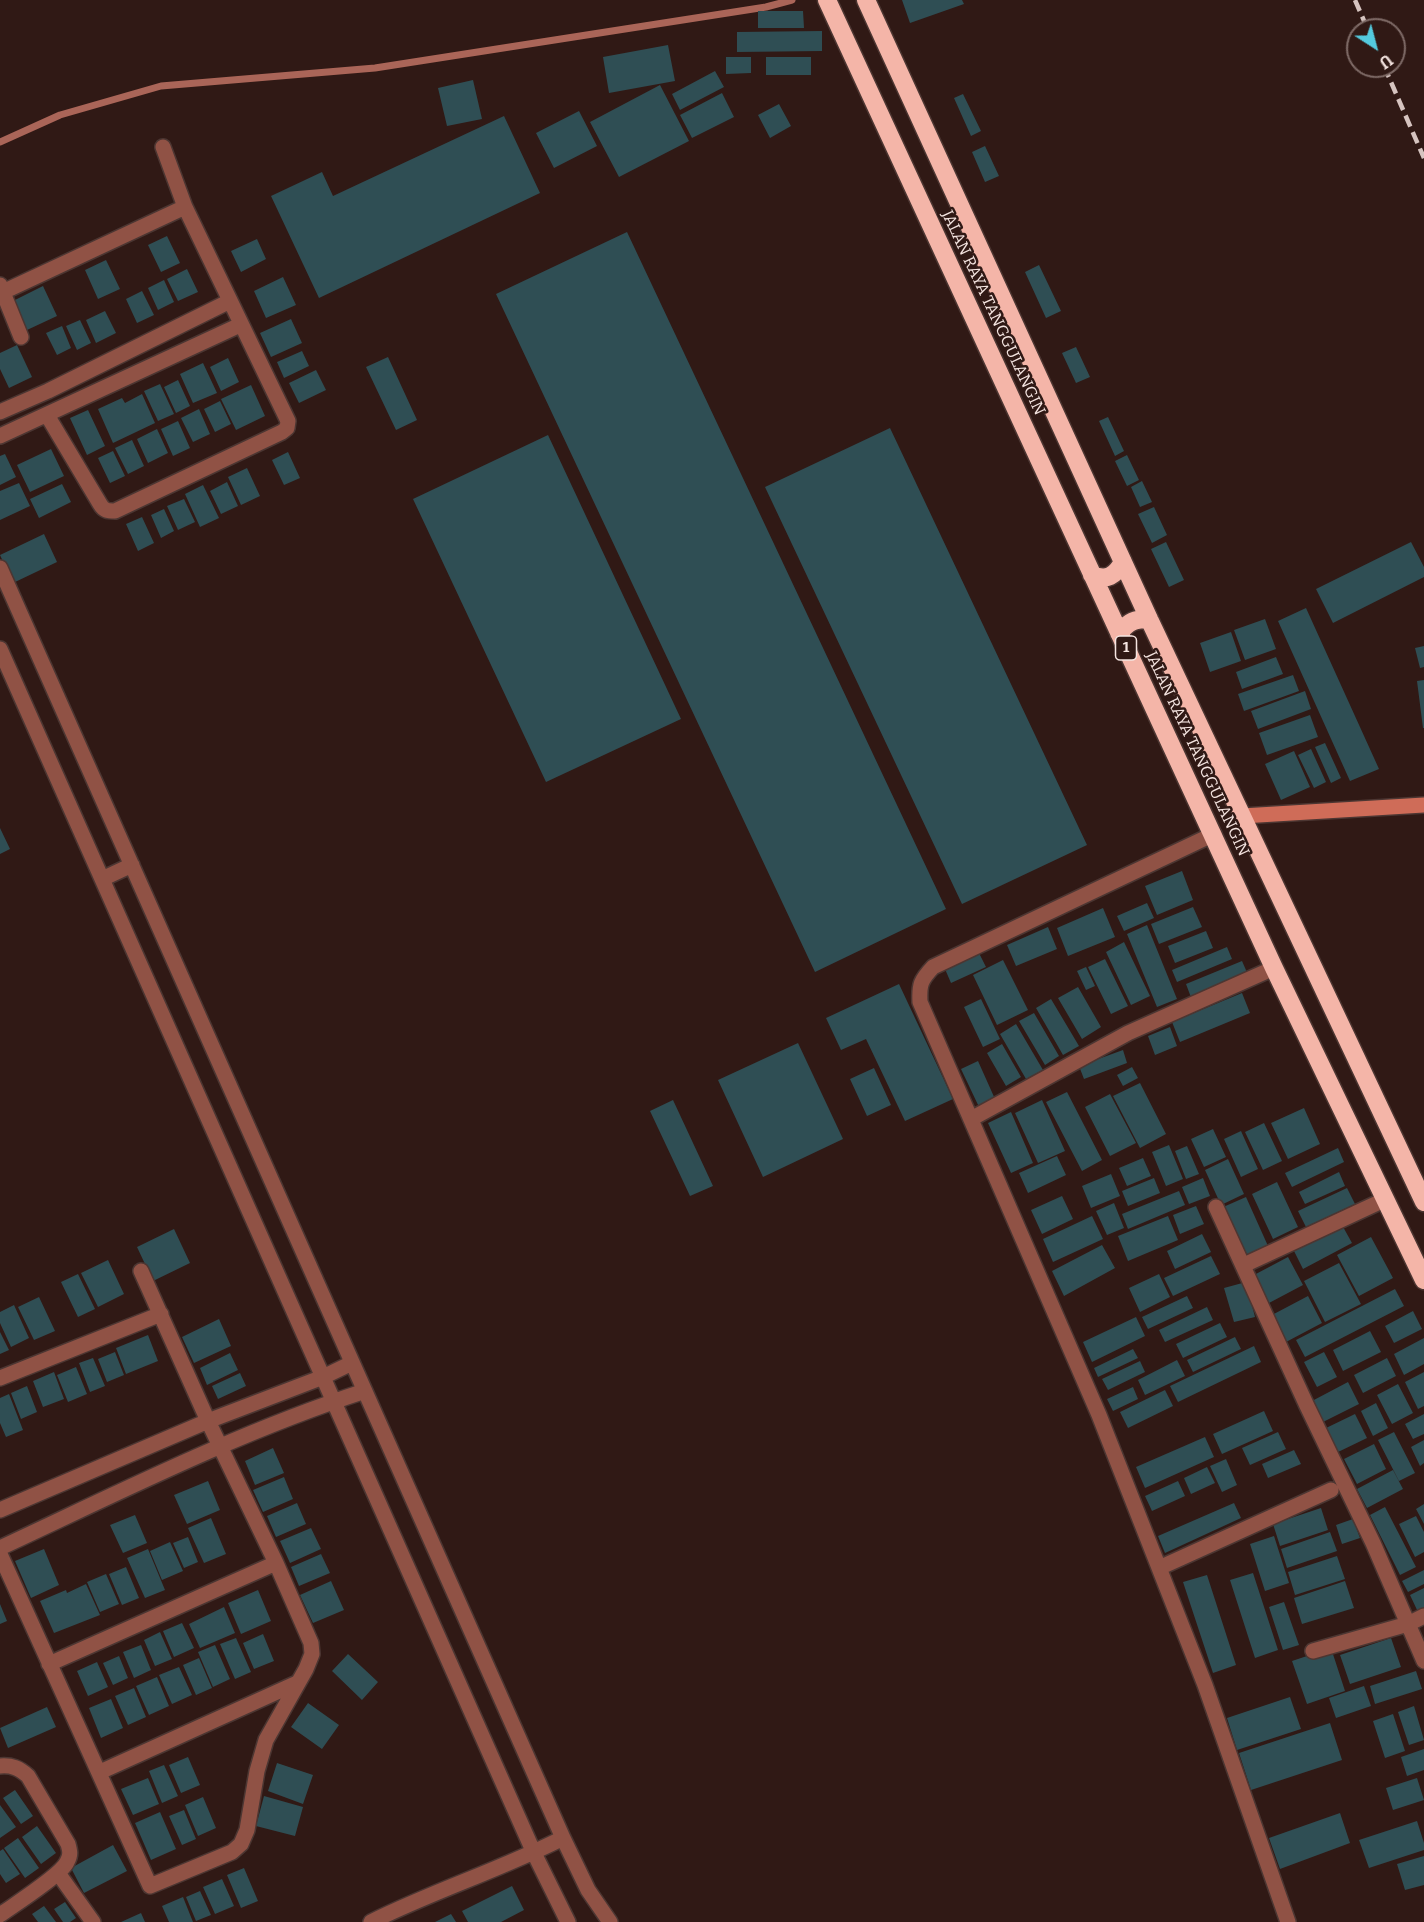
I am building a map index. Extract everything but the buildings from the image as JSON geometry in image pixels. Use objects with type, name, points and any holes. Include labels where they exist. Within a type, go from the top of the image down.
[{"type":"highway","name":"JALAN RAYA TANGGULANGIN","points":[[867,0],[1149,619],[1424,1202]]},
{"type":"highway","name":"JALAN RAYA TANGGULANGIN","points":[[830,7],[1274,968],[1424,1280]]},
{"type":"highway","points":[[1092,575],[1106,578],[1111,576],[1119,570],[1123,562]]},
{"type":"highway","points":[[1119,633],[1130,621],[1149,619]]},
{"type":"street","points":[[47,415],[104,509],[115,511],[287,428],[288,421],[185,207],[163,147]]},
{"type":"street","points":[[21,337],[2,288],[185,207]]},
{"type":"street","points":[[0,412],[48,391],[230,301]]},
{"type":"street","points":[[0,436],[240,325]]},
{"type":"street","points":[[0,568],[562,1838],[588,1890],[610,1922]]},
{"type":"street","points":[[0,649],[534,1853],[568,1922]]},
{"type":"street","points":[[1242,816],[1424,805]]},
{"type":"street","points":[[1214,834],[933,967],[920,986],[920,1002],[1099,1415],[1205,1685],[1288,1922]]},
{"type":"street","points":[[102,879],[132,865]]},
{"type":"street","points":[[970,1119],[1128,1033],[1274,968]]},
{"type":"street","points":[[1244,1265],[1384,1200]]},
{"type":"street","points":[[1216,1207],[1307,1406],[1374,1543],[1424,1661]]},
{"type":"street","points":[[0,1554],[150,1886],[232,1852],[241,1844],[247,1830],[256,1771],[266,1740],[306,1669],[312,1654],[311,1642],[141,1271]]},
{"type":"street","points":[[0,1378],[161,1314]]},
{"type":"street","points":[[0,1510],[208,1421],[323,1377],[352,1363]]},
{"type":"street","points":[[0,1548],[221,1445],[364,1391]]},
{"type":"street","points":[[1159,1568],[1331,1490]]},
{"type":"street","points":[[49,1664],[276,1563]]},
{"type":"street","points":[[1313,1651],[1408,1624],[1424,1616]]},
{"type":"street","points":[[100,1773],[297,1683]]},
{"type":"street","points":[[0,1766],[9,1765],[21,1769],[28,1776],[68,1844],[70,1853],[67,1864],[58,1873],[0,1915]]},
{"type":"street","points":[[371,1922],[534,1853],[562,1838]]},
{"type":"street","points":[[58,1873],[93,1922]]},
{"type":"waterway","points":[[0,142],[60,115],[161,86],[375,68],[766,7],[792,0]]},
{"type":"railway","points":[[1355,0],[1363,18]]},
{"type":"railway","points":[[1389,78],[1424,158]]}]
